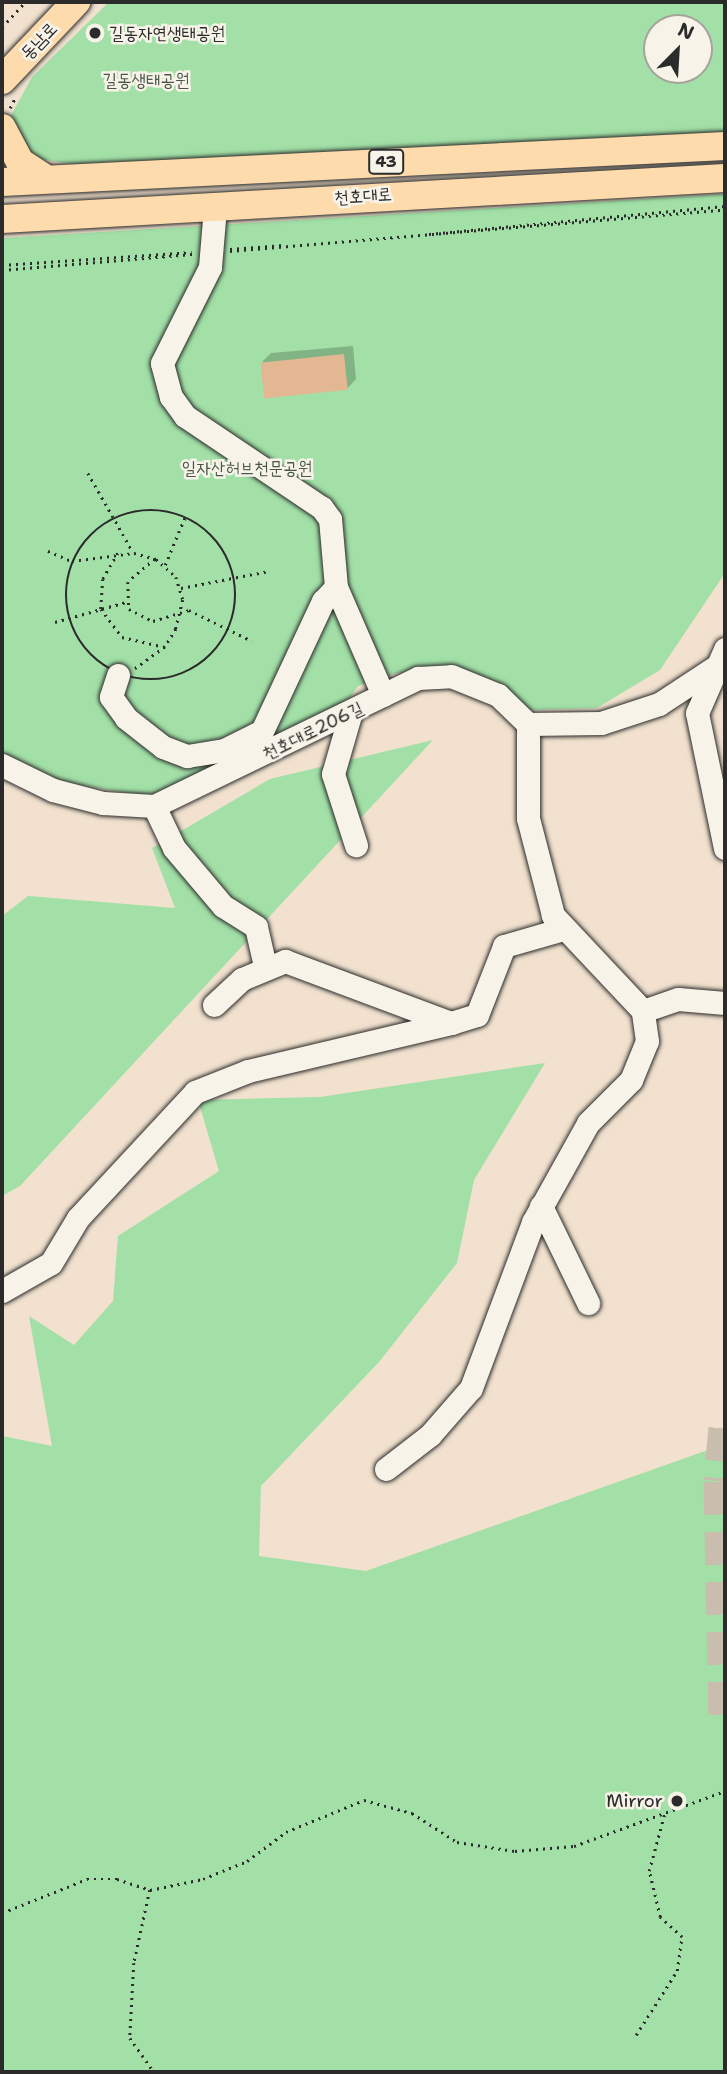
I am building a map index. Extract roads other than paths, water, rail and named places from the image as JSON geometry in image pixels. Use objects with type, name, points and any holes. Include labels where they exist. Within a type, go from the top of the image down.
[{"type":"main road","name":"동남로","points":[[4,78],[76,2]]},
{"type":"main road","points":[[2,104],[4,78]]},
{"type":"main road","points":[[2,128],[20,162],[46,179]]},
{"type":"main road","name":"천호대로","points":[[2,182],[725,146]]},
{"type":"main road","name":"천호대로","points":[[2,219],[725,178]]},
{"type":"street","name":"천호대로206길","points":[[2,765],[53,790],[103,803],[154,806],[350,715],[383,695],[336,587],[330,519],[322,508],[185,416],[171,397],[162,363],[193,308],[213,251],[215,207]]},
{"type":"street","points":[[118,675],[111,696],[126,718],[163,747],[187,756],[224,750],[262,731],[323,601],[336,587]]},
{"type":"street","points":[[383,695],[418,678],[451,676],[498,695],[528,724],[601,723],[659,704],[721,658]]},
{"type":"street","points":[[721,658],[697,713],[725,848]]},
{"type":"street","points":[[350,715],[333,774],[356,845]]},
{"type":"street","points":[[386,1469],[430,1435],[471,1388],[541,1206],[588,1123],[631,1080],[647,1041],[643,1011],[553,915],[528,818],[528,724]]},
{"type":"street","points":[[154,806],[174,848],[223,905],[256,927],[265,965]]},
{"type":"street","points":[[2,1291],[51,1263],[78,1218],[195,1092],[248,1071],[477,1015],[504,946],[564,929]]},
{"type":"street","points":[[214,1005],[265,965],[285,961],[312,968],[451,1023]]},
{"type":"street","points":[[643,1011],[678,999],[725,1003]]},
{"type":"street","points":[[541,1206],[587,1303]]},
{"type":"tunnel","points":[[725,1428],[720,1481],[725,1725]]},
{"type":"place","name":"길동자연생태공원","points":[[95,33]]},
{"type":"place","name":"Mirror","points":[[677,1801]]},
{"type":"park label","name":"길동생태공원","points":[[146,80]]},
{"type":"park label","name":"일자산허브천문공원","points":[[247,468]]}]
